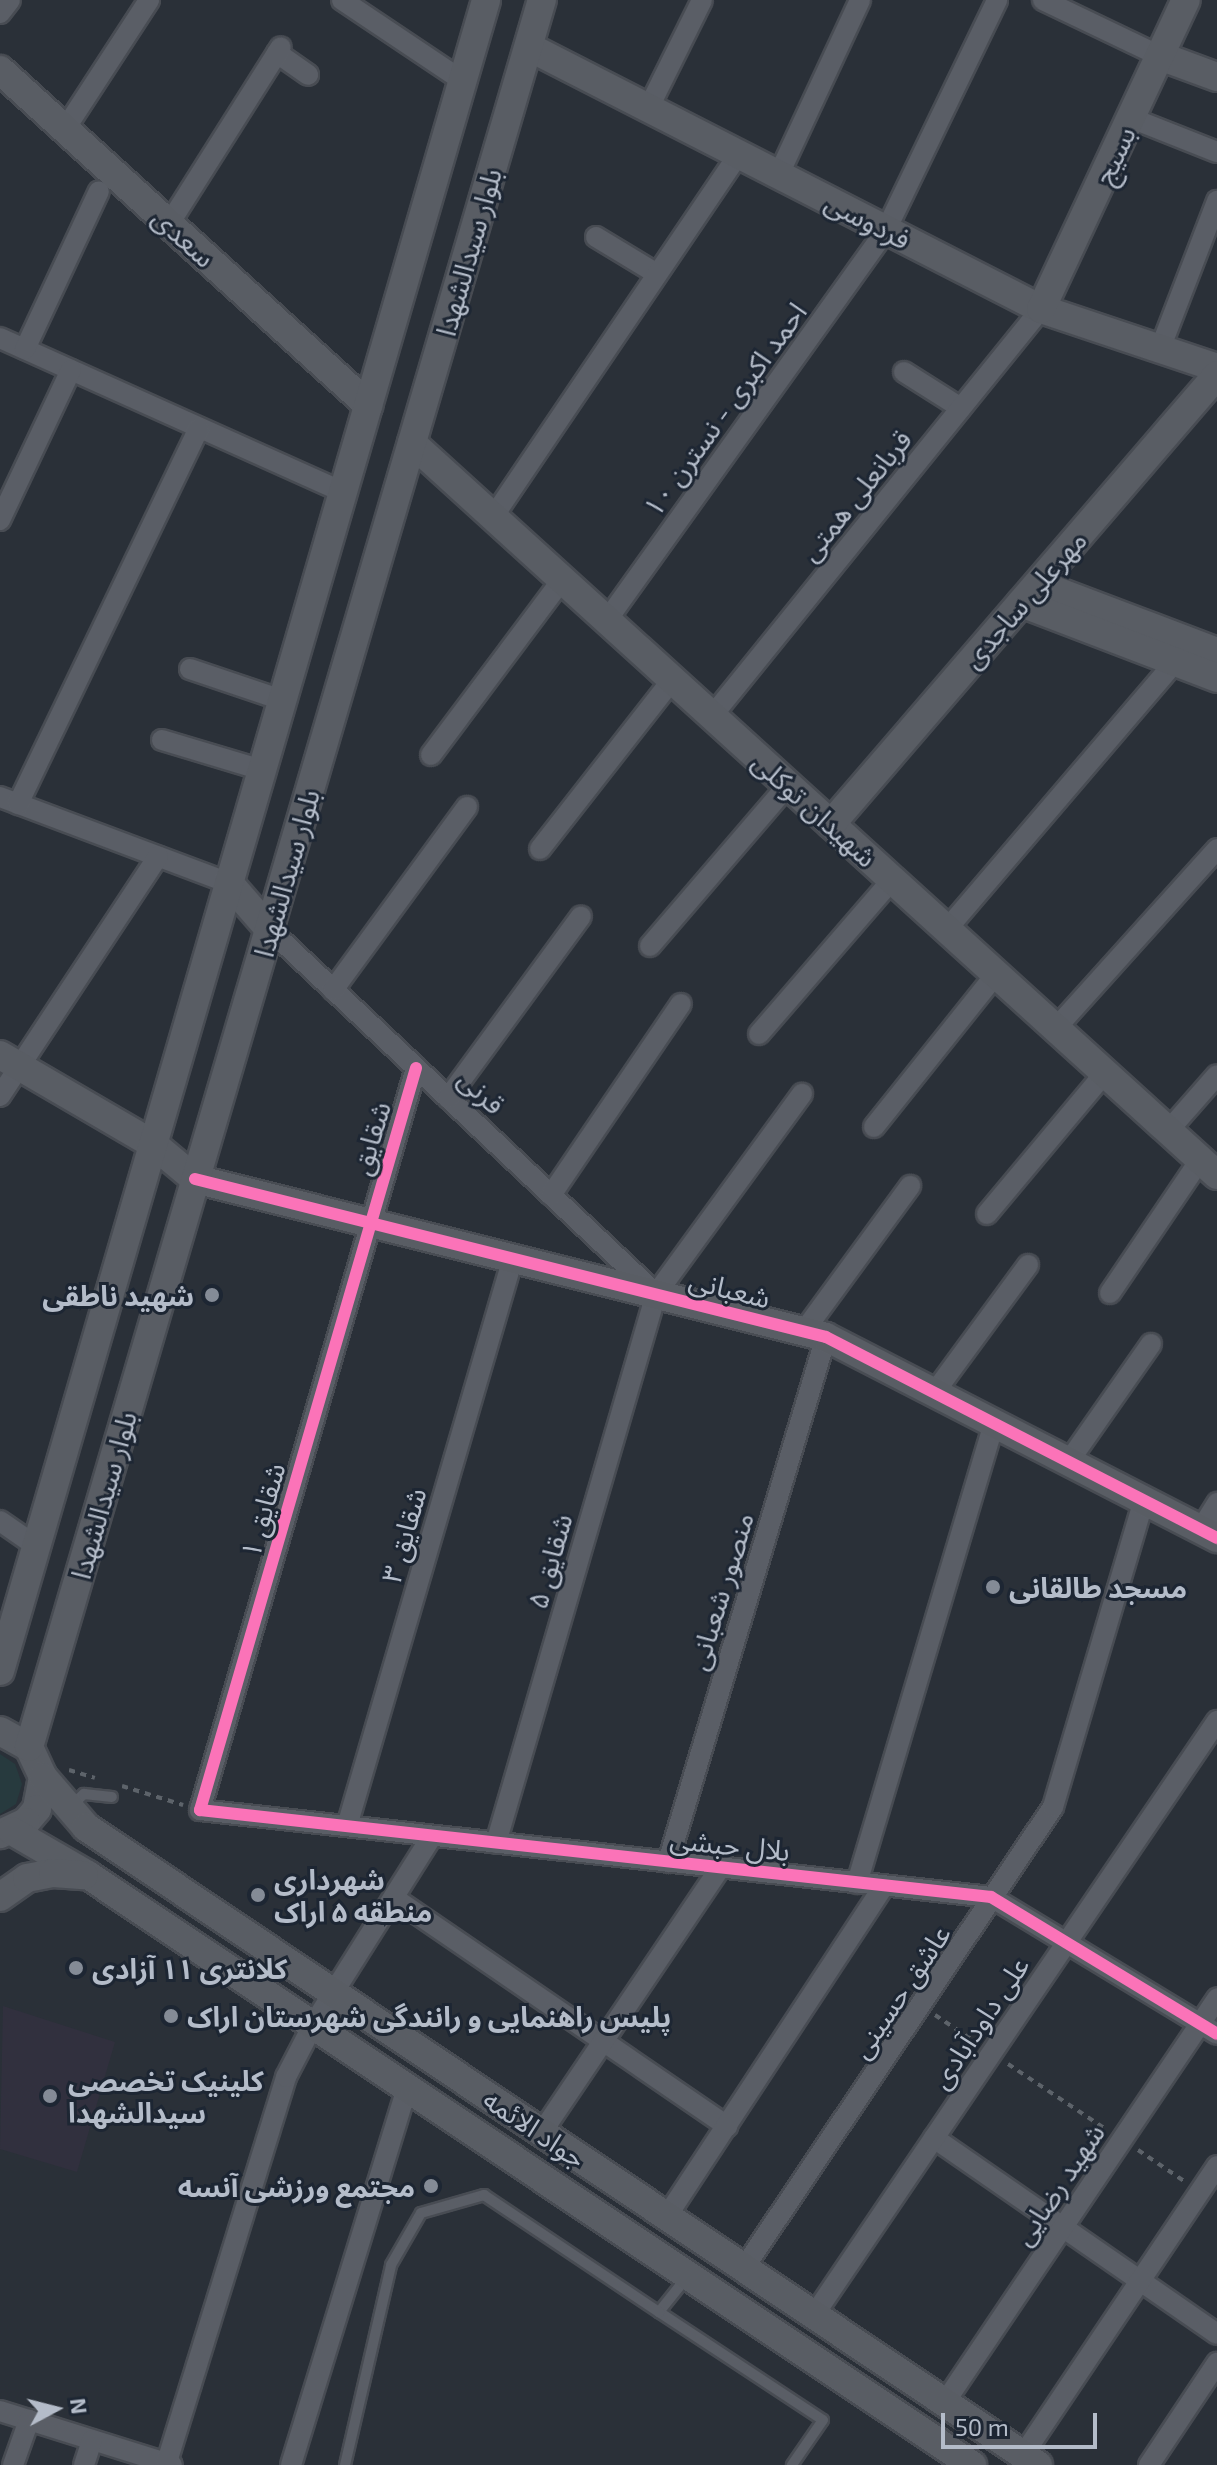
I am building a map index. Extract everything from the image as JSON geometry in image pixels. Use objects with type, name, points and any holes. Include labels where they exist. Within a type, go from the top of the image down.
[{"type":"main road","name":"بلوار سیدالشهدا","points":[[0,1671],[486,0]]},
{"type":"main road","name":"بلوار سیدالشهدا","points":[[29,1747],[542,0]]},
{"type":"main road","name":"بسیج","points":[[1041,309],[1186,0]]},
{"type":"main road","name":"فردوسی","points":[[529,47],[1041,309],[1217,368]]},
{"type":"main road","points":[[1160,56],[1217,77]]},
{"type":"main road","name":"سعدی","points":[[0,72],[368,405]]},
{"type":"main road","name":"مهرعلی ساجدی","points":[[831,824],[1217,375]]},
{"type":"main road","name":"شهیدان توکلی","points":[[412,443],[1208,1167]]},
{"type":"main road","points":[[1029,594],[1085,614],[1217,652]]},
{"type":"main road","points":[[1085,614],[1175,662],[1217,678]]},
{"type":"main road","points":[[229,883],[269,929]]},
{"type":"main road","points":[[10,1061],[153,1144],[195,1179]]},
{"type":"main road","name":"شعبانی","points":[[195,1179],[815,1334],[1209,1533]]},
{"type":"main road","points":[[0,1731],[29,1747]]},
{"type":"main road","name":"جواد الائمه","points":[[29,1747],[43,1777],[86,1827],[945,2402],[1025,2462]]},
{"type":"main road","points":[[6,1832],[37,1809],[43,1777]]},
{"type":"main road","name":"جواد الائمه","points":[[6,1832],[88,1875],[972,2465]]},
{"type":"main road","points":[[0,1897],[27,1878],[53,1873],[88,1875]]},
{"type":"street","points":[[0,13],[10,0]]},
{"type":"street","points":[[65,129],[149,0]]},
{"type":"street","points":[[342,0],[463,81]]},
{"type":"street","points":[[649,107],[702,0]]},
{"type":"street","points":[[779,174],[860,0]]},
{"type":"street","name":"احمد اکبری - نسترن ۱۰","points":[[607,620],[886,230],[997,0]]},
{"type":"street","points":[[1043,0],[1160,56]]},
{"type":"street","points":[[169,224],[279,50],[308,75]]},
{"type":"street","points":[[1131,118],[1217,152]]},
{"type":"street","points":[[493,517],[739,153]]},
{"type":"street","points":[[25,349],[99,191]]},
{"type":"street","points":[[1160,349],[1217,201]]},
{"type":"street","points":[[596,237],[657,274]]},
{"type":"street","name":"قربانعلی همتی","points":[[712,716],[1041,309]]},
{"type":"street","points":[[0,338],[343,492]]},
{"type":"street","points":[[0,520],[71,370]]},
{"type":"street","points":[[904,372],[961,408]]},
{"type":"street","points":[[199,428],[9,800],[229,883]]},
{"type":"street","points":[[431,755],[562,580]]},
{"type":"street","points":[[947,929],[1175,662]]},
{"type":"street","points":[[190,669],[282,700]]},
{"type":"street","points":[[540,849],[672,680]]},
{"type":"street","points":[[162,740],[262,770]]},
{"type":"street","points":[[650,946],[788,785]]},
{"type":"street","points":[[333,990],[467,807]]},
{"type":"street","points":[[1056,1028],[1217,849]]},
{"type":"street","points":[[0,1096],[10,1061],[158,856]]},
{"type":"street","points":[[759,1034],[892,880]]},
{"type":"street","points":[[448,1098],[581,916]]},
{"type":"street","name":"قرنی","points":[[269,929],[656,1294]]},
{"type":"street","points":[[874,1127],[996,974]]},
{"type":"street","points":[[551,1195],[681,1004]]},
{"type":"street","name":"شقایق","points":[[369,1222],[416,1068]]},
{"type":"street","points":[[987,1214],[1105,1073]]},
{"type":"street","points":[[1168,1131],[1217,1075]]},
{"type":"street","name":"شقایق ۵","points":[[496,1843],[656,1294],[802,1094]]},
{"type":"street","points":[[1110,1293],[1208,1167]]},
{"type":"street","name":"منصور شعبانی","points":[[668,1862],[815,1334],[910,1186]]},
{"type":"street","name":"شقایق ۱","points":[[200,1810],[369,1222]]},
{"type":"street","name":"شقایق ۳","points":[[347,1826],[513,1258]]},
{"type":"street","points":[[934,1393],[1028,1265]]},
{"type":"street","points":[[1069,1461],[1151,1344]]},
{"type":"street","points":[[857,1883],[994,1423]]},
{"type":"street","name":"عاشق حسینی","points":[[744,2268],[1053,1807],[1144,1500]]},
{"type":"street","points":[[1209,1533],[1217,1503]]},
{"type":"street","points":[[0,1521],[36,1546]]},
{"type":"street","name":"علی داودآبادی","points":[[814,2315],[1217,1721]]},
{"type":"street","name":"بلال حبشی","points":[[200,1810],[991,1897],[1208,2029]]},
{"type":"street","points":[[0,2411],[168,2464],[286,2077],[313,2025],[432,1836]]},
{"type":"street","points":[[542,2132],[720,1868]]},
{"type":"street","points":[[667,2216],[884,1886]]},
{"type":"street","points":[[394,1898],[727,2126]]},
{"type":"street","name":"شهید رضایی","points":[[945,2402],[1122,2139],[1208,2029],[1217,1998]]},
{"type":"street","points":[[291,2465],[407,2088]]},
{"type":"street","points":[[934,2138],[1217,2334]]},
{"type":"street","points":[[1025,2462],[1217,2166]]},
{"type":"street","points":[[1149,2465],[1217,2363]]},
{"type":"street","points":[[13,2465],[29,2420]]},
{"type":"street","points":[[84,2465],[92,2440]]},
{"type":"lane","points":[[69,1807],[84,1794],[112,1797]]},
{"type":"lane","points":[[345,2465],[391,2265],[421,2213],[484,2195],[823,2420],[792,2465]]},
{"type":"lane","points":[[659,2312],[688,2275]]},
{"type":"path","points":[[920,2005],[1200,2191]]},
{"type":"shaded area","name":"کلینیک تخصصی سیدالشهدا","points":[[3,2006],[115,2042],[77,2172],[0,2149]]},
{"type":"green space","points":[[0,1754],[15,1764],[22,1784],[16,1804],[0,1814]]},
{"type":"cycle path","points":[[416,1068],[200,1810],[991,1897],[1217,2034]]},
{"type":"cycle path","points":[[195,1179],[826,1337],[1217,1538]]},
{"type":"place","name":"شهید ناطقی","points":[[212,1295]]},
{"type":"place","name":"مسجد طالقانی","points":[[993,1587]]},
{"type":"place","name":"شهرداری منطقه ۵ اراک","points":[[258,1895]]},
{"type":"place","name":"کلانتری ۱۱ آزادی","points":[[76,1968]]},
{"type":"place","name":"پلیس راهنمایی و رانندگی شهرستان اراک","points":[[171,2016]]},
{"type":"place","name":"کلینیک تخصصی سیدالشهدا","points":[[50,2096]]},
{"type":"place","name":"مجتمع ورزشی آنسه","points":[[431,2186]]}]
